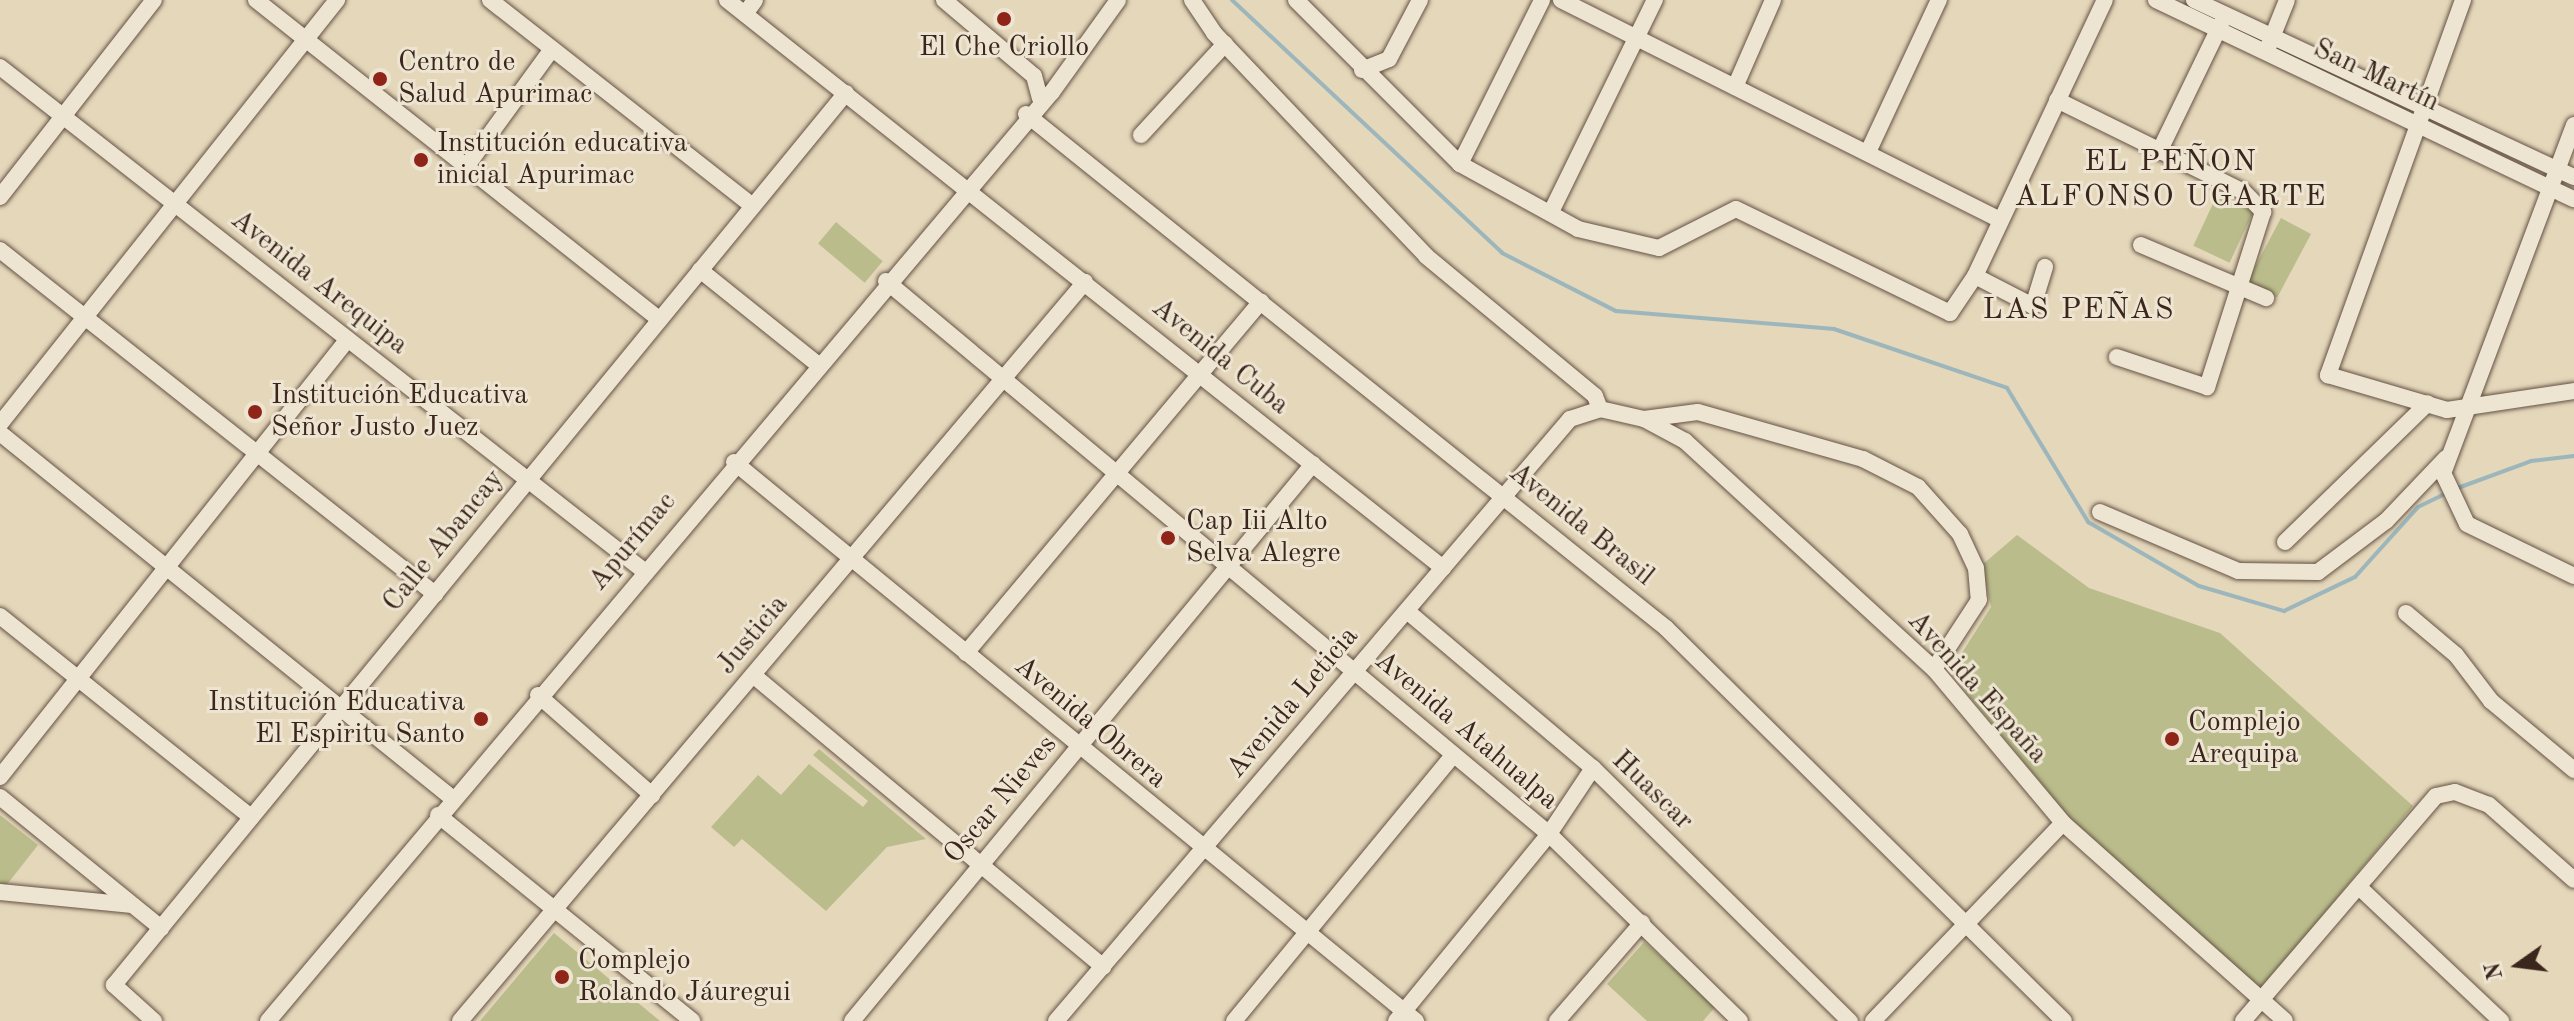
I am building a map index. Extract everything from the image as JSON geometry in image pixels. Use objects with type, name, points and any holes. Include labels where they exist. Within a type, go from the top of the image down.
[{"type":"street","points":[[0,197],[154,0]]},
{"type":"street","points":[[256,0],[660,320]]},
{"type":"street","points":[[0,424],[337,0]]},
{"type":"street","points":[[490,0],[753,206]]},
{"type":"street","name":"Avenida Cuba","points":[[727,0],[1443,568]]},
{"type":"street","points":[[745,14],[755,0]]},
{"type":"street","points":[[944,0],[1034,76],[1040,98]]},
{"type":"street","name":"Apurímac","points":[[268,1021],[1040,98],[1118,0]]},
{"type":"street","points":[[1192,0],[1225,44],[1426,256],[1595,396],[1600,409]]},
{"type":"street","points":[[1296,0],[1362,70],[1460,164],[1578,229],[1659,248],[1736,209],[1950,313],[1975,276],[2105,0]]},
{"type":"street","points":[[1362,70],[1389,59],[1420,0]]},
{"type":"street","points":[[1460,164],[1542,0]]},
{"type":"street","points":[[1561,0],[2000,220]]},
{"type":"street","points":[[1551,212],[1655,0]]},
{"type":"street","points":[[1735,87],[1773,0]]},
{"type":"street","points":[[1868,152],[1939,0]]},
{"type":"street","name":"San Martín","points":[[2156,0],[2272,37],[2574,177]]},
{"type":"street","name":"San Martín","points":[[2194,0],[2266,54],[2574,199]]},
{"type":"street","points":[[2266,54],[2287,0]]},
{"type":"street","points":[[2463,0],[2421,125],[2328,375],[2428,403],[2462,409],[2574,391]]},
{"type":"street","points":[[2159,152],[2222,23]]},
{"type":"street","points":[[1141,135],[1225,44]]},
{"type":"street","points":[[466,167],[552,49]]},
{"type":"street","name":"Avenida Arequipa","points":[[0,67],[643,570]]},
{"type":"street","name":"Calle Abancay","points":[[154,1021],[114,985],[846,93]]},
{"type":"street","points":[[2057,100],[2259,201],[2263,212],[2233,286],[2207,387],[2117,357]]},
{"type":"street","name":"Avenida Brasil","points":[[1026,114],[1505,495],[1666,628],[2064,1021]]},
{"type":"street","points":[[2574,125],[2462,409],[2446,458],[2444,487],[2453,506],[2479,534],[2574,576]]},
{"type":"street","points":[[2141,245],[2266,298]]},
{"type":"street","points":[[0,250],[435,594]]},
{"type":"street","points":[[1975,276],[2033,306],[2045,267]]},
{"type":"street","points":[[700,270],[816,363]]},
{"type":"street","name":"Avenida Atahualpa","points":[[886,281],[1549,834],[1736,1014]]},
{"type":"street","name":"Justicia","points":[[460,1021],[1085,282]]},
{"type":"street","points":[[966,653],[1261,301]]},
{"type":"street","points":[[0,777],[348,339]]},
{"type":"street","points":[[2285,542],[2428,403]]},
{"type":"street","name":"Avenida Leticia","points":[[1056,1021],[1570,419],[1600,409]]},
{"type":"street","name":"Avenida España","points":[[1600,409],[1644,419],[1685,441],[1934,669],[2063,823],[2285,1021]]},
{"type":"street","points":[[1685,441],[1698,412]]},
{"type":"street","points":[[1644,419],[1698,412],[1893,471],[1946,513],[1976,568],[1979,600],[1934,669]]},
{"type":"street","points":[[0,433],[452,798]]},
{"type":"street","points":[[2100,512],[2238,571],[2318,572],[2346,557],[2446,458]]},
{"type":"street","name":"Avenida Obrera","points":[[734,462],[1307,933],[1405,1018]]},
{"type":"street","name":"Oscar Nieves","points":[[852,1021],[1313,464]]},
{"type":"street","name":"Huascar","points":[[1407,611],[1593,768],[1850,1021]]},
{"type":"street","points":[[2406,613],[2574,770]]},
{"type":"street","points":[[0,616],[251,817]]},
{"type":"street","points":[[753,675],[1103,967]]},
{"type":"street","points":[[2488,692],[2574,756]]},
{"type":"street","points":[[538,695],[652,795]]},
{"type":"street","points":[[1234,1021],[1453,755]]},
{"type":"street","points":[[1405,1018],[1549,834],[1593,768]]},
{"type":"street","points":[[2243,1021],[2360,888],[2417,812],[2455,792],[2489,805],[2571,872]]},
{"type":"street","points":[[0,797],[161,928]]},
{"type":"street","points":[[438,815],[692,1021]]},
{"type":"street","points":[[1873,1021],[2063,823]]},
{"type":"street","points":[[2360,888],[2501,1021]]},
{"type":"street","points":[[0,892],[134,905]]},
{"type":"street","points":[[1557,1021],[1642,923]]},
{"type":"street","points":[[1719,1021],[1736,1014]]},
{"type":"green space","points":[[2217,195],[2253,212],[2230,263],[2193,246]]},
{"type":"green space","points":[[2281,218],[2311,234],[2277,298],[2247,282]]},
{"type":"green space","points":[[836,222],[883,261],[865,283],[818,243]]},
{"type":"green space","name":"Complejo Arequipa","points":[[2017,535],[2089,588],[2220,633],[2413,806],[2261,990],[2068,816],[1950,672],[1991,607],[1982,565]]},
{"type":"green space","points":[[819,749],[926,839],[887,847],[826,911],[742,839],[734,847],[711,827],[758,775],[781,795],[809,764],[863,807],[868,801],[813,755]]},
{"type":"green space","points":[[0,815],[38,845],[5,887],[0,883]]},
{"type":"green space","name":"Complejo Rolando Jáuregui","points":[[554,933],[660,1021],[480,1021]]},
{"type":"green space","points":[[1644,942],[1716,1006],[1703,1021],[1647,1021],[1607,984]]},
{"type":"waterway","points":[[1232,0],[1502,253],[1616,311],[1834,329],[2007,388],[2088,522],[2199,586],[2284,611],[2355,577],[2418,507],[2447,493]]},
{"type":"waterway","points":[[2455,489],[2531,461],[2574,456]]},
{"type":"place","name":"El Che Criollo","points":[[1004,19]]},
{"type":"place","name":"Centro de Salud Apurimac","points":[[380,79]]},
{"type":"place","name":"Institución educativa inicial Apurimac","points":[[421,160]]},
{"type":"place","name":"Institución Educativa Señor Justo Juez","points":[[255,412]]},
{"type":"place","name":"Cap Iii Alto Selva Alegre","points":[[1168,538]]},
{"type":"place","name":"Institución Educativa El Espiritu Santo","points":[[481,719]]},
{"type":"place","name":"Complejo Arequipa","points":[[2172,739]]},
{"type":"place","name":"Complejo Rolando Jáuregui","points":[[562,977]]},
{"type":"district","name":"EL PEÑON ALFONSO UGARTE","points":[[2171,179]]},
{"type":"district","name":"LAS PEÑAS","points":[[2079,310]]}]
